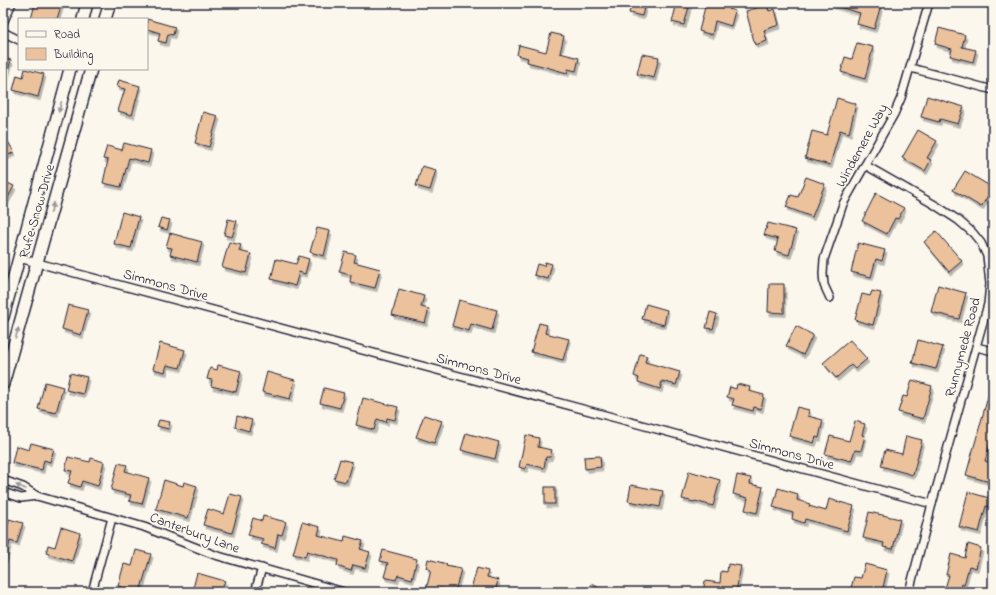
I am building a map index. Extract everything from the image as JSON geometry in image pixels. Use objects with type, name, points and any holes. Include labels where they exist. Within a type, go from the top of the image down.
[{"type":"main road","points":[[83,18],[87,3]]},
{"type":"main road","points":[[105,18],[110,3]]},
{"type":"main road","name":"Rufe Snow Drive","points":[[3,318],[70,70]]},
{"type":"main road","name":"Rufe Snow Drive","points":[[3,384],[91,70]]},
{"type":"street","points":[[3,23],[12,3]]},
{"type":"street","name":"Windemere Way","points":[[830,298],[824,286],[824,259],[838,216],[843,204],[894,114],[901,98],[929,3]]},
{"type":"street","points":[[3,32],[18,40]]},
{"type":"street","points":[[911,68],[993,90]]},
{"type":"street","name":"Runnymede Road","points":[[865,165],[935,205],[958,220],[973,233],[987,256],[990,284],[988,304],[909,592]]},
{"type":"street","name":"Simmons Drive","points":[[19,258],[932,504]]},
{"type":"street","points":[[976,347],[993,352]]},
{"type":"street","name":"Canterbury Lane","points":[[3,480],[23,487],[37,496],[144,527],[215,555],[344,592]]},
{"type":"street","name":"Canterbury Lane","points":[[3,492],[21,498],[37,496]]},
{"type":"street","points":[[92,592],[112,518]]},
{"type":"street","points":[[255,592],[262,568]]},
{"type":"building","points":[[48,3],[62,3],[57,18],[31,18],[35,4],[47,7]]},
{"type":"building","points":[[632,3],[645,3],[642,16],[629,13]]},
{"type":"building","points":[[677,3],[690,3],[684,25],[672,22]]},
{"type":"building","points":[[706,3],[730,3],[729,9],[735,11],[731,26],[715,21],[712,35],[699,31]]},
{"type":"building","points":[[833,3],[873,3],[881,5],[874,29],[857,24],[860,13],[832,5]]},
{"type":"building","points":[[767,5],[769,11],[775,9],[779,25],[764,30],[767,41],[755,45],[746,11]]},
{"type":"building","points":[[148,19],[175,27],[173,35],[168,34],[166,43],[158,41],[160,33],[148,29]]},
{"type":"building","points":[[939,28],[965,35],[962,47],[976,50],[973,62],[950,56],[952,49],[935,44]]},
{"type":"building","points":[[551,33],[564,36],[560,53],[579,58],[576,71],[568,69],[567,73],[527,62],[528,58],[517,55],[519,45],[546,52]]},
{"type":"building","points":[[857,43],[873,47],[865,79],[841,72],[845,57],[852,59]]},
{"type":"building","points":[[642,54],[659,57],[654,78],[637,74]]},
{"type":"building","points":[[3,58],[11,60],[5,80],[3,80]]},
{"type":"building","points":[[25,70],[44,74],[38,97],[13,90],[17,75],[23,77]]},
{"type":"building","points":[[119,80],[140,86],[132,115],[118,111],[125,89],[117,87]]},
{"type":"building","points":[[927,96],[964,107],[958,124],[940,119],[939,122],[921,117]]},
{"type":"building","points":[[837,98],[856,104],[849,133],[840,130],[830,165],[805,158],[812,131],[827,135]]},
{"type":"building","points":[[203,112],[218,116],[209,147],[195,143]]},
{"type":"building","points":[[918,130],[937,141],[927,158],[931,160],[925,171],[902,158]]},
{"type":"building","points":[[3,133],[14,152],[3,158]]},
{"type":"building","points":[[124,143],[151,150],[148,163],[129,158],[121,187],[103,183],[108,160],[103,159],[107,146],[122,150]]},
{"type":"building","points":[[422,166],[436,170],[430,190],[416,186]]},
{"type":"building","points":[[965,171],[993,188],[981,207],[953,190]]},
{"type":"building","points":[[806,177],[825,184],[812,217],[786,207],[791,195],[798,197]]},
{"type":"building","points":[[3,181],[14,186],[3,207]]},
{"type":"building","points":[[876,193],[904,208],[898,219],[895,218],[887,234],[862,221]]},
{"type":"building","points":[[122,212],[139,217],[131,248],[114,244]]},
{"type":"building","points":[[161,218],[170,220],[167,230],[158,227]]},
{"type":"building","points":[[228,219],[237,221],[232,237],[224,235]]},
{"type":"building","points":[[768,223],[796,230],[789,255],[775,251],[778,239],[764,235]]},
{"type":"building","points":[[317,228],[330,231],[324,256],[310,252]]},
{"type":"building","points":[[936,231],[962,261],[949,272],[924,242]]},
{"type":"building","points":[[170,233],[202,242],[197,262],[170,255],[172,248],[166,247]]},
{"type":"building","points":[[229,242],[241,245],[239,251],[251,254],[246,273],[222,267]]},
{"type":"building","points":[[858,243],[885,250],[882,261],[876,259],[871,277],[851,272]]},
{"type":"building","points":[[345,252],[356,255],[354,262],[380,269],[375,288],[350,282],[351,275],[339,272]]},
{"type":"building","points":[[299,256],[309,259],[305,274],[299,272],[295,286],[271,279],[276,259],[296,264]]},
{"type":"building","points":[[545,262],[552,264],[548,279],[534,275],[537,264],[544,266]]},
{"type":"building","points":[[769,284],[784,284],[784,313],[768,312]]},
{"type":"building","points":[[938,285],[966,293],[959,319],[931,312]]},
{"type":"building","points":[[399,289],[424,296],[421,307],[429,309],[425,323],[392,315]]},
{"type":"building","points":[[872,291],[881,293],[873,325],[855,320],[862,294],[870,296]]},
{"type":"building","points":[[459,300],[497,310],[492,330],[471,324],[469,331],[452,326]]},
{"type":"building","points":[[646,304],[667,310],[664,325],[642,319]]},
{"type":"building","points":[[68,305],[88,310],[81,335],[62,329]]},
{"type":"building","points":[[710,312],[717,314],[713,329],[706,328]]},
{"type":"building","points":[[539,323],[547,325],[545,333],[569,339],[563,360],[531,352]]},
{"type":"building","points":[[796,326],[813,335],[803,355],[786,346]]},
{"type":"building","points":[[850,340],[867,359],[855,369],[851,365],[836,378],[823,363]]},
{"type":"building","points":[[918,340],[943,347],[936,369],[912,363]]},
{"type":"building","points":[[160,343],[185,350],[180,368],[167,365],[165,372],[153,369]]},
{"type":"building","points":[[640,354],[647,356],[645,362],[680,372],[676,385],[662,381],[660,389],[638,382],[639,378],[634,376]]},
{"type":"building","points":[[218,365],[241,371],[236,392],[211,386],[212,380],[207,379],[210,368],[217,370]]},
{"type":"building","points":[[267,372],[295,380],[290,399],[262,392]]},
{"type":"building","points":[[70,373],[87,377],[83,394],[66,390]]},
{"type":"building","points":[[912,380],[932,386],[923,419],[898,412],[903,396],[907,397]]},
{"type":"building","points":[[45,382],[63,387],[56,413],[38,409]]},
{"type":"building","points":[[737,384],[750,387],[749,391],[764,395],[761,409],[754,407],[753,411],[732,405],[734,399],[727,397],[730,387],[736,389]]},
{"type":"building","points":[[991,386],[993,386],[993,437],[985,461],[993,464],[993,483],[966,475]]},
{"type":"building","points":[[324,388],[344,393],[340,408],[320,403]]},
{"type":"building","points":[[363,398],[398,407],[395,420],[387,418],[386,422],[377,419],[374,430],[356,425]]},
{"type":"building","points":[[797,407],[809,410],[808,416],[823,420],[819,438],[816,437],[814,443],[789,436]]},
{"type":"building","points":[[424,415],[442,421],[434,443],[416,437]]},
{"type":"building","points":[[237,416],[252,420],[249,431],[235,427]]},
{"type":"building","points":[[159,420],[170,422],[168,429],[157,426]]},
{"type":"building","points":[[855,421],[865,424],[862,435],[865,436],[861,451],[855,450],[851,461],[825,454],[830,436],[849,441]]},
{"type":"building","points":[[466,433],[499,442],[495,459],[461,450]]},
{"type":"building","points":[[526,435],[539,438],[538,447],[552,450],[550,457],[546,457],[544,468],[527,464],[525,469],[519,467]]},
{"type":"building","points":[[906,436],[922,440],[913,475],[881,466],[885,450],[902,454]]},
{"type":"building","points":[[31,443],[54,449],[50,462],[44,460],[42,470],[12,463],[16,446],[29,450]]},
{"type":"building","points":[[600,456],[601,467],[585,469],[584,457]]},
{"type":"building","points":[[68,457],[90,462],[91,458],[104,462],[98,486],[82,481],[80,487],[68,483],[72,471],[65,470]]},
{"type":"building","points":[[340,459],[352,462],[346,482],[334,479]]},
{"type":"building","points":[[118,463],[127,465],[125,471],[149,478],[142,504],[129,501],[131,495],[111,490]]},
{"type":"building","points":[[689,471],[720,480],[713,506],[682,499]]},
{"type":"building","points":[[737,475],[751,478],[750,484],[763,487],[757,513],[745,510],[748,498],[733,494]]},
{"type":"building","points":[[164,480],[183,486],[184,482],[197,486],[188,518],[156,509]]},
{"type":"building","points":[[631,485],[663,491],[660,507],[628,501]]},
{"type":"building","points":[[545,487],[555,487],[555,504],[545,504]]},
{"type":"building","points":[[778,488],[798,494],[797,500],[810,504],[809,506],[826,511],[829,499],[854,506],[847,531],[805,519],[804,523],[792,519],[793,513],[773,507]]},
{"type":"building","points":[[968,492],[993,499],[992,507],[986,506],[979,532],[959,527]]},
{"type":"building","points":[[230,494],[242,497],[232,533],[203,525],[208,509],[224,514]]},
{"type":"building","points":[[869,512],[900,519],[893,549],[883,547],[884,543],[863,538]]},
{"type":"building","points":[[263,516],[286,522],[282,535],[278,534],[275,548],[261,544],[263,539],[248,535],[253,518],[262,521]]},
{"type":"building","points":[[9,519],[23,523],[17,543],[10,541],[5,560],[3,560],[3,524],[8,525]]},
{"type":"building","points":[[302,522],[320,527],[318,535],[344,542],[345,536],[363,541],[360,549],[370,552],[365,568],[353,565],[351,571],[337,566],[338,560],[307,551],[305,557],[293,554]]},
{"type":"building","points":[[61,527],[80,533],[72,561],[46,553],[48,545],[55,547]]},
{"type":"building","points":[[968,544],[981,548],[976,568],[969,566],[964,585],[962,584],[960,592],[944,592],[949,575],[946,575],[951,554],[965,558]]},
{"type":"building","points":[[136,550],[151,554],[140,592],[118,586],[124,564],[132,566]]},
{"type":"building","points":[[383,550],[417,559],[412,579],[398,575],[396,580],[384,577],[388,563],[380,561]]},
{"type":"building","points":[[428,559],[447,564],[446,566],[461,569],[455,592],[440,588],[439,592],[426,590],[431,570],[426,568]]},
{"type":"building","points":[[728,564],[741,566],[736,592],[703,592],[705,581],[720,583],[721,571],[727,572]]},
{"type":"building","points":[[865,564],[887,570],[882,592],[868,592],[851,588],[854,577],[861,578]]},
{"type":"building","points":[[477,568],[488,571],[487,577],[498,580],[495,592],[470,592]]},
{"type":"building","points":[[197,573],[225,581],[223,586],[236,590],[236,592],[192,592]]},
{"type":"building","points":[[592,584],[607,592],[587,592]]}]
